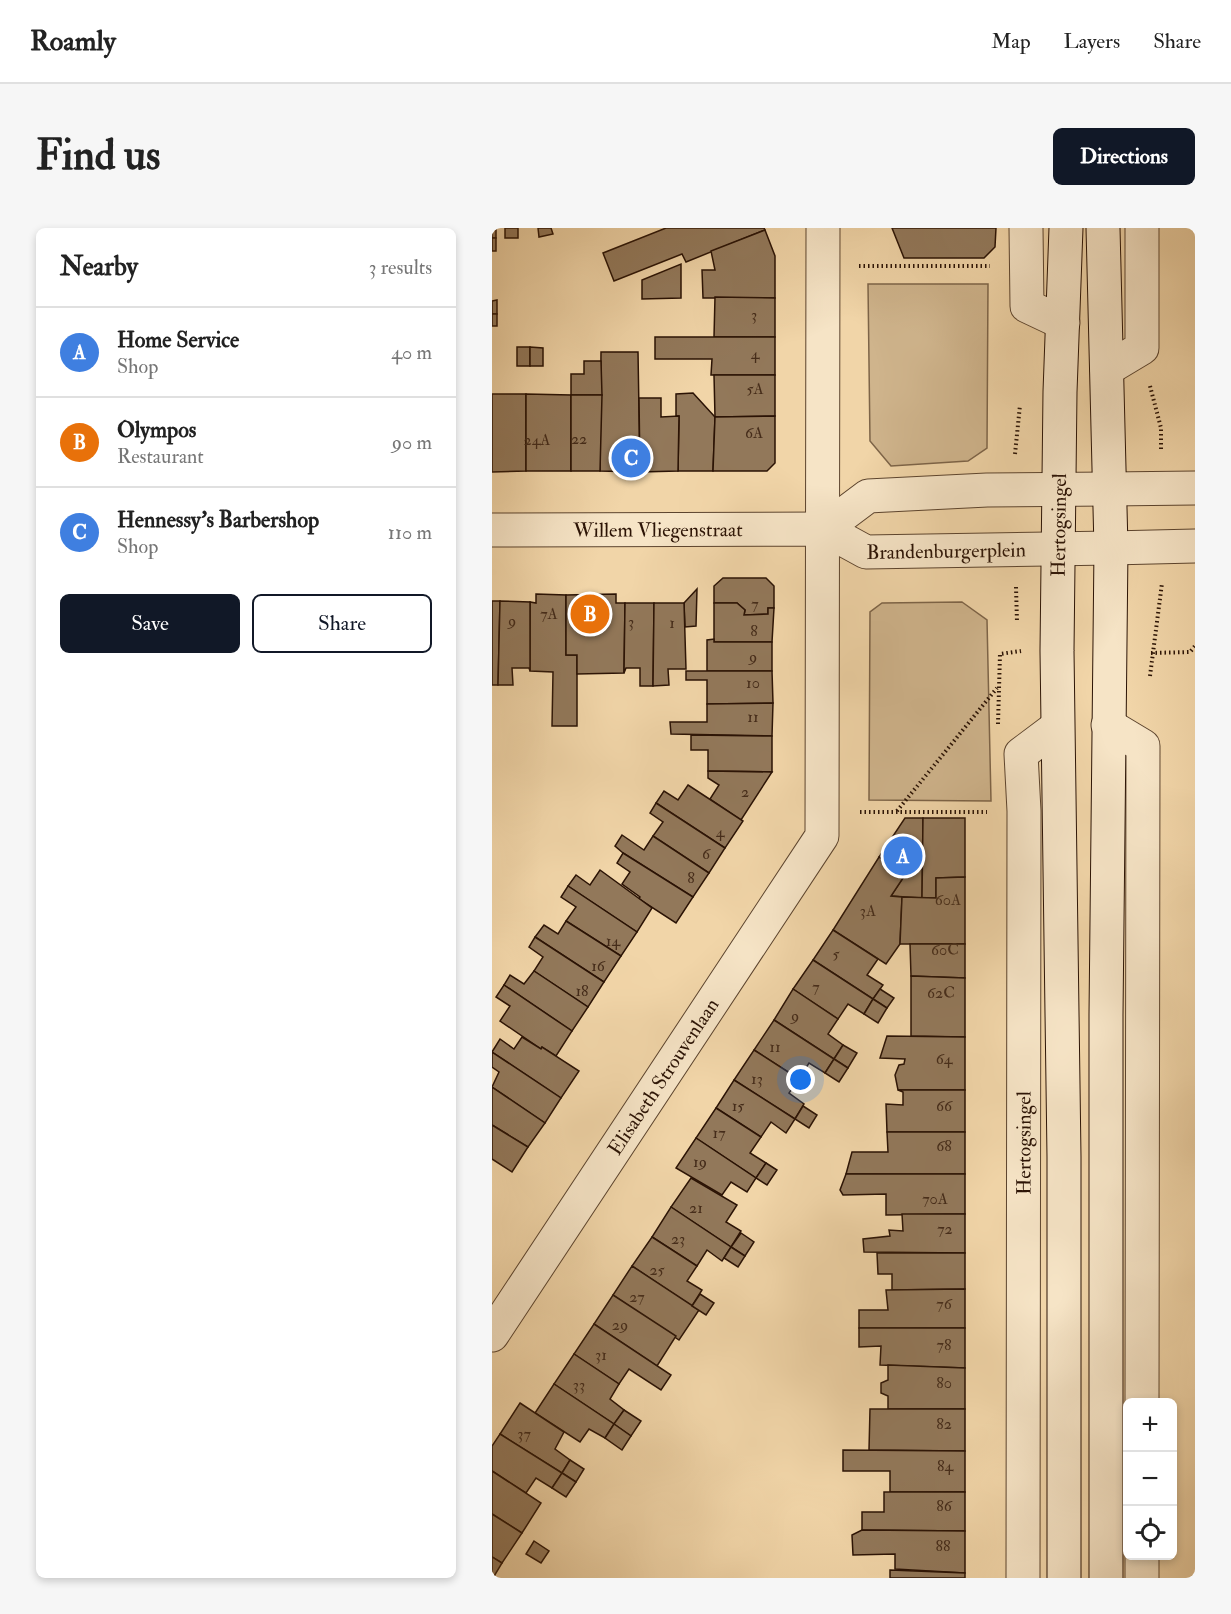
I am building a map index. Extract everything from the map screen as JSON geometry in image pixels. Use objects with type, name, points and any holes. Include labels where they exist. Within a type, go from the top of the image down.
[{"type":"street","points":[[823,228],[823,812]]},
{"type":"street","points":[[1026,228],[1027,306],[1063,323]]},
{"type":"street","name":"Hertogsingel","points":[[1064,1578],[1064,1168],[1057,727],[1059,489],[1066,228]]},
{"type":"street","points":[[1103,228],[1111,548],[1108,725],[1106,1578]]},
{"type":"street","points":[[1107,369],[1142,348],[1142,228]]},
{"type":"street","points":[[824,529],[868,496],[1059,489],[1195,488]]},
{"type":"street","name":"Willem Vliegenstraat","points":[[492,530],[824,529]]},
{"type":"street","name":"Brandenburgerplein","points":[[824,529],[866,552],[1195,546]]},
{"type":"street","points":[[1108,725],[1143,746],[1142,1398]]},
{"type":"street","name":"Hertogsingel","points":[[1023,1578],[1024,811],[1021,754],[1057,727]]},
{"type":"street","name":"Elisabeth Strouvenlaan","points":[[492,1335],[822,837],[823,812]]},
{"type":"street","points":[[1142,1560],[1142,1578]]},
{"type":"path","points":[[824,266],[1026,266]]},
{"type":"path","points":[[1153,652],[1190,652],[1195,646]]},
{"type":"path","points":[[897,812],[998,688]]},
{"type":"path","points":[[823,812],[988,812]]},
{"type":"shaded area","points":[[868,284],[988,284],[987,448],[968,461],[891,466],[870,441]]},
{"type":"shaded area","points":[[962,602],[987,620],[991,801],[869,800],[870,612],[882,603]]},
{"type":"building","points":[[492,228],[496,228],[496,238],[492,238]]},
{"type":"building","points":[[505,228],[518,228],[518,238],[505,238]]},
{"type":"building","points":[[538,228],[551,228],[553,234],[539,237]]},
{"type":"building","points":[[666,228],[764,228],[765,230],[686,262],[682,254],[614,281],[603,253]]},
{"type":"building","points":[[892,228],[996,228],[995,247],[984,258],[904,258]]},
{"type":"building","points":[[765,230],[775,256],[775,298],[703,298],[702,270],[715,270],[711,251]]},
{"type":"building","points":[[492,238],[496,238],[496,251],[492,251]]},
{"type":"building","points":[[681,264],[681,298],[642,299],[642,280]]},
{"type":"building","points":[[715,297],[775,298],[775,337],[714,337]]},
{"type":"building","points":[[497,300],[497,314],[492,314],[492,301]]},
{"type":"building","points":[[492,314],[497,314],[497,326],[492,326]]},
{"type":"building","points":[[655,337],[775,337],[775,375],[711,375],[712,359],[655,359]]},
{"type":"building","points":[[517,347],[530,347],[530,366],[517,366]]},
{"type":"building","points":[[530,347],[543,348],[543,366],[530,366]]},
{"type":"building","points":[[601,352],[638,352],[640,472],[600,471]]},
{"type":"building","points":[[584,361],[601,361],[602,395],[571,395],[571,374],[584,374]]},
{"type":"building","points":[[714,375],[775,375],[775,416],[715,417]]},
{"type":"building","points":[[693,393],[715,417],[713,471],[678,471],[679,416],[676,416],[676,394]]},
{"type":"building","points":[[492,394],[526,394],[526,471],[492,472]]},
{"type":"building","points":[[526,394],[571,395],[571,471],[526,471]]},
{"type":"building","points":[[571,395],[602,395],[600,471],[571,471]]},
{"type":"building","points":[[639,398],[661,398],[661,417],[679,416],[678,471],[640,472]]},
{"type":"building","points":[[775,416],[775,463],[767,471],[713,471],[715,417]]},
{"type":"building","points":[[723,578],[766,578],[774,586],[774,608],[768,608],[768,614],[744,615],[745,610],[737,603],[714,603],[714,586]]},
{"type":"building","points":[[697,589],[696,626],[685,627],[684,603]]},
{"type":"building","points":[[536,594],[566,595],[566,655],[577,655],[577,726],[552,726],[553,672],[530,671],[530,602],[536,603]]},
{"type":"building","points":[[616,594],[616,603],[625,603],[624,673],[577,674],[577,655],[566,655],[566,595]]},
{"type":"building","points":[[492,601],[500,601],[498,685],[492,685]]},
{"type":"building","points":[[500,601],[530,602],[530,671],[529,668],[512,668],[513,685],[498,685]]},
{"type":"building","points":[[625,603],[654,603],[653,686],[640,686],[640,668],[626,668],[624,673]]},
{"type":"building","points":[[654,603],[684,603],[686,669],[668,669],[669,685],[653,686]]},
{"type":"building","points":[[714,603],[737,603],[745,610],[744,615],[768,614],[768,608],[774,608],[772,642],[714,642]]},
{"type":"building","points":[[714,639],[714,642],[772,642],[772,671],[707,671],[707,640]]},
{"type":"building","points":[[686,671],[772,671],[773,703],[707,704],[707,680],[686,680]]},
{"type":"building","points":[[773,703],[772,736],[671,734],[670,722],[707,722],[707,704]]},
{"type":"building","points":[[691,735],[772,736],[772,772],[708,771],[708,750],[691,750]]},
{"type":"building","points":[[708,771],[772,772],[741,820],[710,799],[719,785],[708,778]]},
{"type":"building","points":[[688,785],[743,821],[725,848],[656,803],[664,791],[678,800]]},
{"type":"building","points":[[656,803],[725,848],[709,873],[653,836],[663,822],[650,813]]},
{"type":"building","points":[[905,818],[923,818],[922,898],[891,896],[905,875],[879,857]]},
{"type":"building","points":[[923,818],[965,818],[965,877],[936,878],[936,898],[922,898]]},
{"type":"building","points":[[622,835],[644,850],[653,836],[709,873],[693,897],[623,853],[615,846]]},
{"type":"building","points":[[623,853],[693,897],[676,923],[639,899],[640,897],[622,884],[630,872],[617,863]]},
{"type":"building","points":[[879,857],[905,875],[891,896],[902,897],[900,944],[886,964],[833,930]]},
{"type":"building","points":[[600,870],[652,908],[637,932],[568,886],[576,875],[590,885]]},
{"type":"building","points":[[965,877],[965,944],[900,944],[902,897],[936,898],[936,878]]},
{"type":"building","points":[[568,886],[637,932],[621,956],[566,921],[576,907],[561,897]]},
{"type":"building","points":[[566,921],[621,956],[604,982],[535,937],[544,925],[558,934]]},
{"type":"building","points":[[833,930],[878,959],[867,975],[883,985],[873,999],[813,960]]},
{"type":"building","points":[[535,937],[604,982],[588,1007],[534,971],[543,957],[529,947]]},
{"type":"building","points":[[910,944],[965,944],[965,978],[911,976]]},
{"type":"building","points":[[813,960],[873,999],[864,1014],[848,1004],[838,1019],[793,989]]},
{"type":"building","points":[[534,971],[588,1007],[572,1031],[504,985],[510,975],[524,984]]},
{"type":"building","points":[[911,976],[965,978],[965,1037],[911,1036]]},
{"type":"building","points":[[504,985],[572,1031],[556,1056],[542,1047],[541,1049],[500,1021],[510,1006],[496,997]]},
{"type":"building","points":[[793,989],[838,1019],[828,1034],[843,1045],[834,1059],[774,1020]]},
{"type":"building","points":[[880,989],[894,998],[887,1008],[873,999]]},
{"type":"building","points":[[873,999],[887,1008],[878,1023],[864,1014]]},
{"type":"building","points":[[774,1020],[834,1059],[825,1073],[809,1063],[799,1079],[754,1050]]},
{"type":"building","points":[[887,1036],[965,1037],[965,1090],[898,1090],[895,1075],[899,1065],[904,1064],[905,1059],[880,1058]]},
{"type":"building","points":[[522,1037],[579,1071],[561,1098],[492,1052],[500,1039],[514,1049]]},
{"type":"building","points":[[843,1045],[857,1053],[848,1068],[834,1059]]},
{"type":"building","points":[[754,1050],[799,1079],[789,1093],[804,1104],[795,1119],[734,1080]]},
{"type":"building","points":[[492,1052],[561,1098],[545,1123],[492,1087],[499,1072],[492,1067]]},
{"type":"building","points":[[834,1059],[848,1068],[839,1082],[825,1073]]},
{"type":"building","points":[[734,1080],[795,1119],[786,1133],[771,1122],[761,1137],[716,1108]]},
{"type":"building","points":[[492,1087],[545,1123],[528,1147],[492,1125]]},
{"type":"building","points":[[898,1090],[965,1090],[965,1132],[887,1132],[886,1104],[903,1105],[903,1092]]},
{"type":"building","points":[[803,1106],[817,1115],[809,1128],[795,1119]]},
{"type":"building","points":[[716,1108],[761,1137],[750,1153],[766,1163],[756,1178],[696,1138]]},
{"type":"building","points":[[492,1125],[528,1147],[512,1172],[492,1159]]},
{"type":"building","points":[[887,1132],[965,1132],[965,1174],[846,1174],[852,1152],[888,1152]]},
{"type":"building","points":[[696,1138],[756,1178],[747,1192],[731,1182],[722,1195],[676,1168]]},
{"type":"building","points":[[766,1163],[777,1170],[767,1185],[756,1178]]},
{"type":"building","points":[[846,1174],[965,1174],[965,1214],[886,1215],[886,1194],[843,1195],[840,1190]]},
{"type":"building","points":[[691,1178],[737,1205],[726,1222],[741,1231],[731,1247],[671,1207]]},
{"type":"building","points":[[671,1207],[731,1247],[722,1261],[707,1250],[697,1266],[652,1237]]},
{"type":"building","points":[[902,1214],[965,1214],[965,1253],[864,1252],[863,1239],[890,1236],[889,1230],[903,1231]]},
{"type":"building","points":[[741,1233],[754,1242],[745,1256],[731,1247]]},
{"type":"building","points":[[652,1237],[697,1266],[687,1281],[702,1290],[692,1306],[632,1266]]},
{"type":"building","points":[[731,1247],[745,1256],[738,1267],[724,1258]]},
{"type":"building","points":[[877,1253],[965,1253],[965,1289],[892,1290],[892,1274],[878,1274]]},
{"type":"building","points":[[632,1266],[699,1310],[679,1340],[613,1295]]},
{"type":"building","points":[[965,1289],[965,1328],[859,1328],[859,1310],[888,1310],[886,1290]]},
{"type":"building","points":[[700,1294],[714,1303],[706,1315],[692,1306]]},
{"type":"building","points":[[613,1295],[676,1336],[657,1366],[594,1324]]},
{"type":"building","points":[[594,1324],[671,1375],[661,1390],[629,1369],[619,1384],[574,1354]]},
{"type":"building","points":[[859,1328],[965,1328],[965,1368],[880,1365],[881,1346],[859,1347]]},
{"type":"building","points":[[574,1354],[619,1384],[610,1399],[624,1410],[614,1424],[554,1384]]},
{"type":"building","points":[[888,1365],[965,1368],[965,1409],[888,1409],[888,1396],[881,1393],[881,1383],[888,1380]]},
{"type":"building","points":[[554,1384],[614,1424],[605,1438],[589,1429],[580,1442],[535,1413]]},
{"type":"building","points":[[520,1403],[564,1432],[555,1449],[570,1460],[562,1473],[500,1434]]},
{"type":"building","points":[[870,1409],[965,1409],[965,1451],[869,1450]]},
{"type":"building","points":[[624,1410],[641,1421],[631,1436],[614,1424]]},
{"type":"building","points":[[614,1424],[631,1436],[622,1450],[605,1438]]},
{"type":"building","points":[[500,1434],[562,1473],[552,1488],[536,1478],[526,1493],[492,1471],[492,1446]]},
{"type":"building","points":[[843,1450],[965,1451],[965,1492],[890,1492],[890,1471],[843,1471]]},
{"type":"building","points":[[570,1460],[584,1469],[576,1482],[562,1473]]},
{"type":"building","points":[[492,1471],[541,1503],[522,1533],[492,1514]]},
{"type":"building","points":[[562,1473],[576,1482],[566,1497],[552,1488]]},
{"type":"building","points":[[884,1492],[965,1492],[965,1531],[862,1530],[862,1512],[884,1512]]},
{"type":"building","points":[[492,1514],[522,1533],[502,1563],[492,1557]]},
{"type":"building","points":[[862,1530],[965,1531],[965,1573],[895,1569],[895,1554],[853,1555],[852,1535]]},
{"type":"building","points":[[534,1541],[549,1551],[541,1563],[526,1554]]},
{"type":"building","points":[[492,1557],[502,1563],[493,1578],[492,1578]]},
{"type":"building","points":[[890,1570],[965,1573],[965,1578],[890,1578]]},
{"type":"place","name":"Hennessy's Barbershop","points":[[631,458]]},
{"type":"place","name":"Olympos","points":[[590,614]]},
{"type":"place","name":"Home Service","points":[[903,856]]}]
